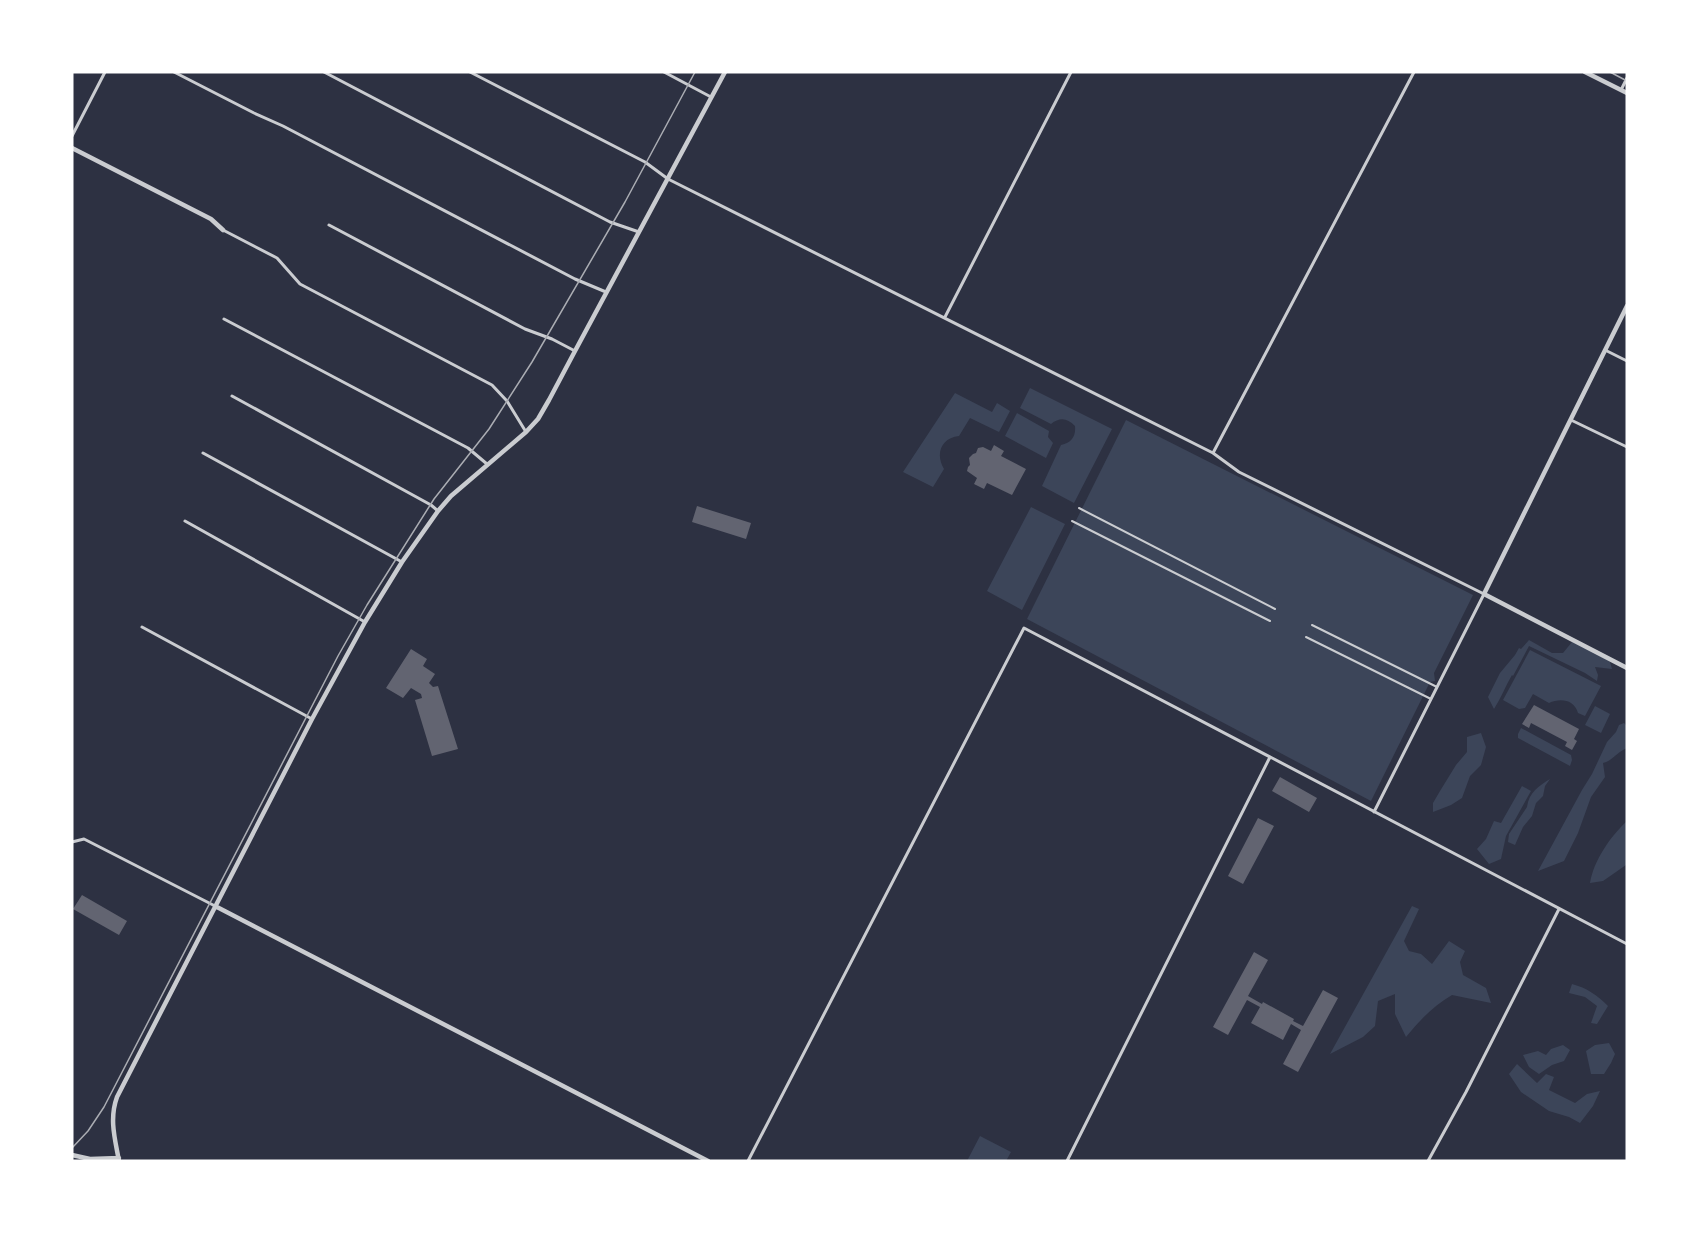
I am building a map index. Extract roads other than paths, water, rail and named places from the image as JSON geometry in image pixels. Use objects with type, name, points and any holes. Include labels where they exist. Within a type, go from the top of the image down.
[{"type":"street","points":[[72,136],[105,72]]},
{"type":"street","points":[[174,72],[304,137],[575,279],[606,292]]},
{"type":"street","points":[[324,72],[610,222],[639,232]]},
{"type":"street","points":[[470,72],[645,162],[668,179],[1213,453],[1239,472],[1627,668]]},
{"type":"street","points":[[664,72],[711,97]]},
{"type":"street","points":[[72,1155],[90,1159],[119,1160],[113,1130],[113,1106],[312,719],[365,622],[402,562],[438,511],[451,496],[538,419],[725,72]]},
{"type":"street","points":[[945,317],[1071,72]]},
{"type":"street","points":[[1213,453],[1414,72]]},
{"type":"street","points":[[1585,72],[1627,93]]},
{"type":"street","points":[[1621,90],[1627,78]]},
{"type":"street","points":[[72,148],[210,219],[223,230],[277,258],[300,284],[492,386],[507,401],[526,432]]},
{"type":"street","points":[[329,225],[525,329],[552,339],[574,351]]},
{"type":"street","points":[[1374,812],[1627,306]]},
{"type":"street","points":[[224,319],[468,447],[488,464]]},
{"type":"street","points":[[1605,350],[1627,361]]},
{"type":"street","points":[[232,396],[431,505],[438,511]]},
{"type":"street","points":[[1571,420],[1627,447]]},
{"type":"street","points":[[203,453],[402,562]]},
{"type":"street","points":[[1079,508],[1275,609]]},
{"type":"street","points":[[185,521],[365,622]]},
{"type":"street","points":[[1072,521],[1270,621]]},
{"type":"street","points":[[1312,625],[1437,687]]},
{"type":"street","points":[[142,627],[312,719]]},
{"type":"street","points":[[748,1161],[1024,628],[1627,944]]},
{"type":"street","points":[[1306,636],[1431,699]]},
{"type":"street","points":[[1066,1161],[1270,757]]},
{"type":"street","points":[[72,842],[84,839],[708,1161]]},
{"type":"street","points":[[1428,1161],[1466,1092],[1559,909]]},
{"type":"tram line","points":[[72,1148],[88,1131],[104,1107],[338,656],[367,605],[434,499],[489,429],[532,362],[625,202],[695,72]]},
{"type":"tram line","points":[[1610,72],[1627,81]]}]
